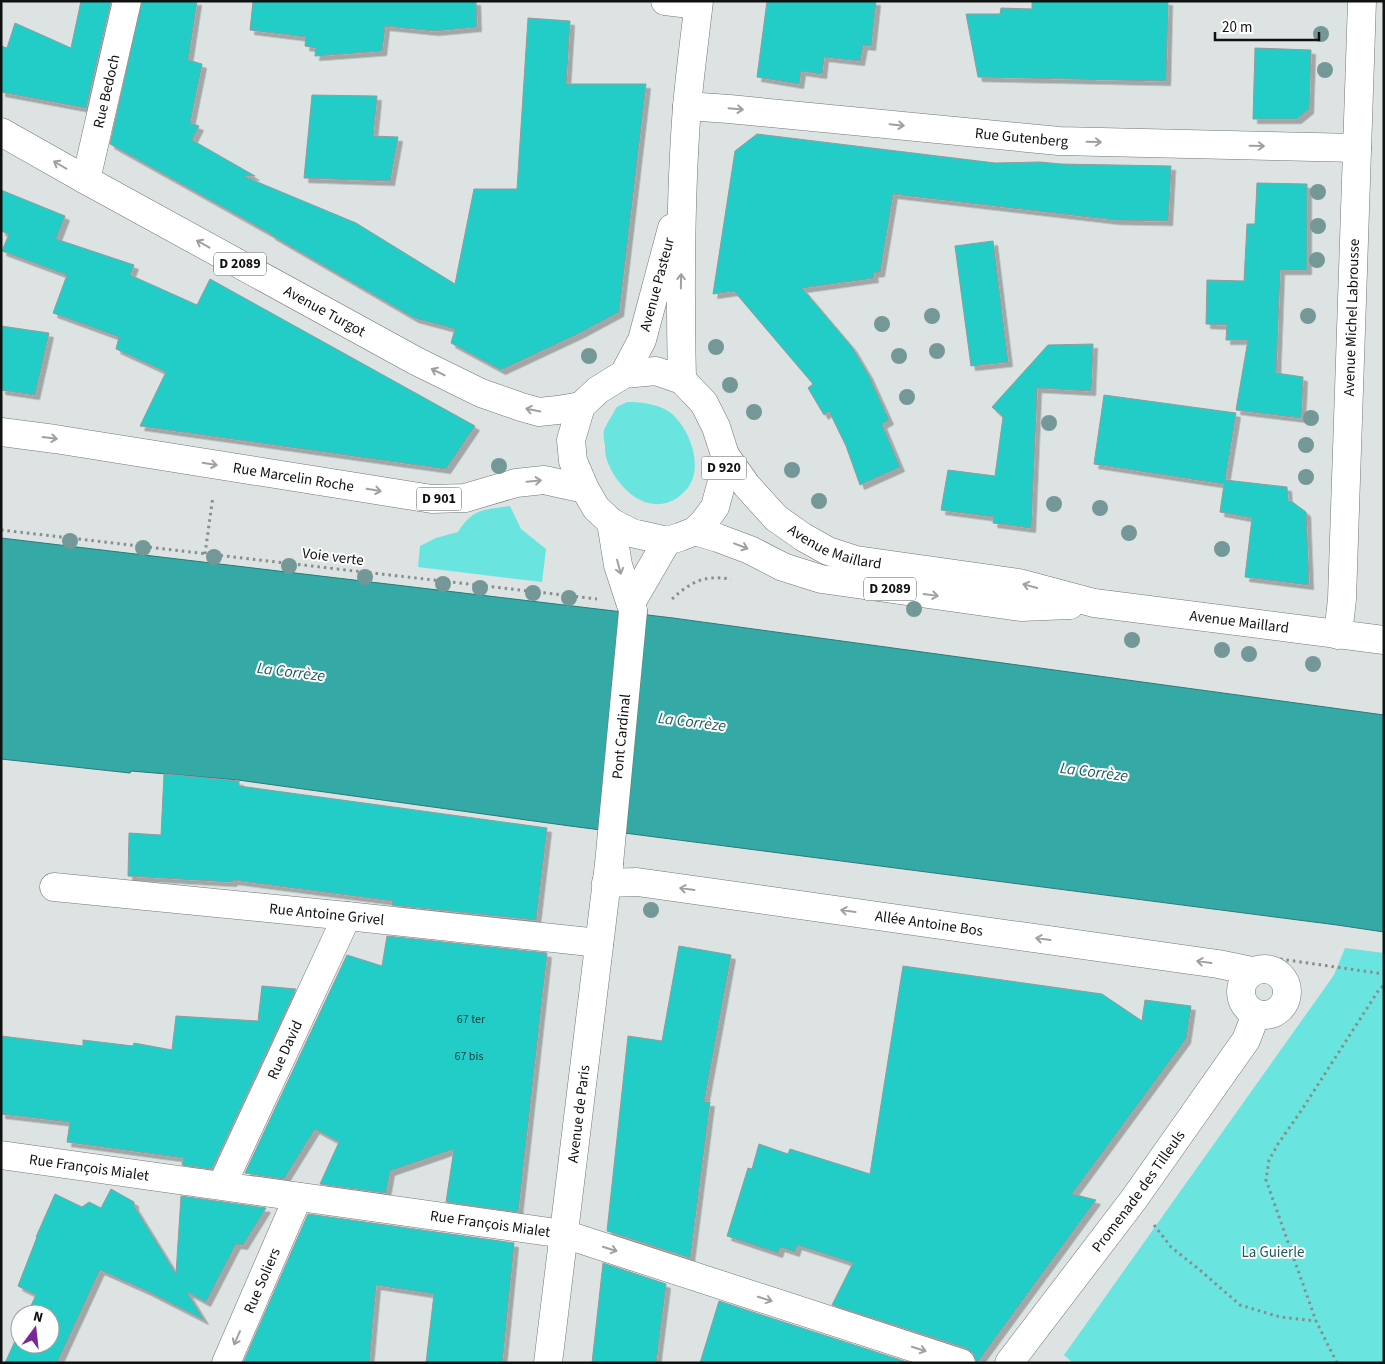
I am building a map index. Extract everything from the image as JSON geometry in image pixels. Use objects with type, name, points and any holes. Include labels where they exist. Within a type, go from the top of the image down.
[{"type":"street","name":"Rue Bedoch","points":[[86,180],[127,1]]},
{"type":"street","points":[[665,1],[698,3]]},
{"type":"street","name":"Avenue Michel Labrousse","points":[[1338,635],[1342,599],[1362,1]]},
{"type":"street","name":"Avenue Pasteur","points":[[682,380],[682,190],[687,106],[698,3]]},
{"type":"street","name":"Rue Gutenberg","points":[[687,106],[729,108],[1059,142],[1357,148]]},
{"type":"street","name":"Avenue Turgot","points":[[1,132],[416,361],[482,393],[539,412],[581,406]]},
{"type":"street","name":"Avenue Pasteur","points":[[624,374],[642,340],[682,190]]},
{"type":"street","points":[[632,607],[666,541],[632,533],[611,522],[596,508],[585,489],[573,461],[572,440],[581,406],[598,390],[624,374],[656,371],[682,380]]},
{"type":"street","name":"D 920","points":[[666,541],[695,531],[715,507],[722,481],[725,455],[716,427],[704,403],[682,380]]},
{"type":"street","name":"Rue Marcelin Roche","points":[[1,432],[56,439],[432,499],[465,498],[516,483],[544,480],[585,489]]},
{"type":"street","name":"Avenue Maillard","points":[[725,455],[747,486],[776,518],[802,537],[828,551],[856,560],[1019,583],[1094,603],[1384,640]]},
{"type":"street","points":[[611,522],[618,564],[632,607]]},
{"type":"street","name":"Avenue Maillard","points":[[695,531],[750,550],[783,567],[821,579],[1022,607],[1094,603]]},
{"type":"street","name":"Pont Cardinal","points":[[608,874],[632,607]]},
{"type":"street","name":"Avenue de Paris","points":[[548,1363],[608,874]]},
{"type":"street","name":"Allée Antoine Bos","points":[[608,874],[637,882],[1218,964],[1252,971]]},
{"type":"street","name":"Rue Antoine Grivel","points":[[54,887],[599,943]]},
{"type":"street","name":"Rue David","points":[[222,1185],[346,916]]},
{"type":"street","points":[[1268,968],[1282,976],[1286,982],[1288,990],[1284,1006],[1271,1015],[1263,1016],[1256,1014],[1249,1010],[1241,998],[1240,990],[1242,983],[1252,971],[1268,968]]},
{"type":"street","name":"Promenade des Tilleuls","points":[[1009,1363],[1134,1199],[1246,1040],[1256,1014]]},
{"type":"street","name":"Rue François Mialet","points":[[1,1155],[564,1234],[961,1363]]},
{"type":"street","name":"Rue Soliers","points":[[226,1363],[298,1198]]},
{"type":"path","name":"Voie verte","points":[[1,530],[632,607],[663,607],[683,589],[701,579]]},
{"type":"path","points":[[1337,1363],[1316,1321],[1266,1180],[1269,1160],[1278,1144],[1380,988],[1384,986]]},
{"type":"path","points":[[1134,1199],[1171,1248],[1240,1305],[1280,1317],[1316,1321]]},
{"type":"green space","points":[[627,402],[639,402],[661,407],[671,413],[682,425],[693,449],[695,466],[688,488],[677,498],[665,503],[654,504],[643,501],[633,496],[624,488],[610,468],[605,454],[604,430],[616,408]]},
{"type":"green space","points":[[510,506],[521,529],[546,549],[542,582],[418,567],[420,546],[436,538],[458,532],[463,524],[474,514],[493,508]]},
{"type":"green space","name":"La Guierle","points":[[1345,948],[1384,953],[1384,1363],[1073,1363],[1064,1355],[1334,975]]},
{"type":"water","name":"La Corrèze","points":[[1,538],[673,618],[1384,715],[1384,932],[570,826],[238,780],[131,771],[130,773],[1,759]]},
{"type":"building","points":[[81,1],[111,1],[86,108],[1,92],[1,46],[7,48],[15,23],[71,48]]},
{"type":"building","points":[[142,1],[197,1],[188,60],[202,64],[190,123],[199,126],[192,140],[255,176],[243,176],[356,223],[455,284],[474,189],[517,189],[528,18],[570,21],[566,84],[646,84],[619,312],[580,333],[501,370],[451,343],[455,329],[414,318],[271,234],[110,144]]},
{"type":"building","points":[[253,1],[476,1],[477,27],[434,31],[385,26],[382,51],[315,56],[316,48],[305,46],[306,37],[250,30]]},
{"type":"building","points":[[767,1],[876,1],[871,46],[863,45],[860,61],[824,57],[822,74],[801,71],[799,84],[757,77]]},
{"type":"building","points":[[1032,1],[1168,1],[1166,81],[978,77],[966,14],[1000,14],[1001,8],[1032,9]]},
{"type":"building","points":[[1255,48],[1311,50],[1309,109],[1297,119],[1253,119]]},
{"type":"building","points":[[312,95],[377,96],[373,136],[398,137],[390,181],[304,178]]},
{"type":"building","points":[[757,134],[995,163],[1040,162],[1171,166],[1168,221],[1115,220],[893,194],[880,272],[873,273],[874,278],[802,288],[852,347],[868,374],[889,420],[882,424],[900,467],[860,485],[846,446],[829,411],[824,415],[808,388],[813,384],[734,291],[713,294],[735,151]]},
{"type":"building","points":[[1257,183],[1307,184],[1307,270],[1280,270],[1276,373],[1303,377],[1301,418],[1236,410],[1248,340],[1226,340],[1227,325],[1206,324],[1207,280],[1244,281],[1247,224],[1255,224]]},
{"type":"building","points":[[1,190],[65,216],[56,239],[134,265],[130,275],[197,305],[210,279],[475,426],[446,469],[140,426],[166,372],[116,349],[119,337],[53,313],[67,275],[2,251],[9,234],[1,231]]},
{"type":"building","points":[[993,241],[1008,362],[971,366],[955,246]]},
{"type":"building","points":[[1,326],[49,333],[35,395],[1,390]]},
{"type":"building","points":[[1093,344],[1091,391],[1037,388],[1031,528],[993,523],[994,517],[941,510],[948,470],[995,476],[1003,417],[992,407],[1048,345]]},
{"type":"building","points":[[1104,395],[1236,413],[1225,480],[1287,487],[1288,501],[1291,501],[1306,512],[1309,585],[1245,577],[1252,518],[1220,512],[1224,484],[1094,464]]},
{"type":"building","points":[[164,774],[239,781],[239,786],[547,828],[536,920],[392,905],[393,901],[233,880],[232,882],[128,876],[129,833],[161,835]]},
{"type":"building","points":[[387,936],[547,953],[518,1212],[446,1202],[454,1149],[390,1171],[386,1193],[320,1184],[339,1142],[315,1129],[284,1179],[245,1173],[347,955],[382,966]]},
{"type":"building","points":[[679,946],[731,955],[704,1102],[710,1102],[690,1258],[607,1231],[628,1036],[662,1041]]},
{"type":"building","points":[[903,966],[1102,994],[1142,1021],[1145,1000],[1191,1006],[1186,1039],[1072,1194],[1096,1200],[977,1363],[973,1353],[966,1348],[832,1305],[853,1263],[797,1245],[795,1252],[780,1247],[778,1253],[727,1236],[748,1168],[752,1169],[759,1144],[788,1154],[790,1149],[870,1174]]},
{"type":"building","points":[[262,986],[296,989],[212,1169],[182,1165],[184,1158],[67,1142],[70,1122],[1,1114],[1,1036],[83,1046],[83,1040],[133,1046],[134,1043],[172,1050],[176,1016],[258,1021]]},
{"type":"building","points":[[111,1189],[134,1202],[134,1206],[176,1274],[181,1196],[266,1208],[243,1245],[236,1244],[206,1302],[187,1292],[204,1320],[100,1270],[57,1363],[5,1363],[10,1352],[10,1354],[60,1354],[60,1304],[32,1304],[36,1295],[18,1286],[36,1237],[55,1194],[82,1207],[89,1202],[101,1208]]},
{"type":"building","points":[[308,1214],[514,1243],[502,1363],[426,1363],[434,1294],[376,1285],[369,1363],[243,1363]]},
{"type":"building","points":[[603,1263],[666,1284],[656,1363],[592,1363]]},
{"type":"building","points":[[719,1301],[768,1317],[910,1363],[700,1363]]}]
